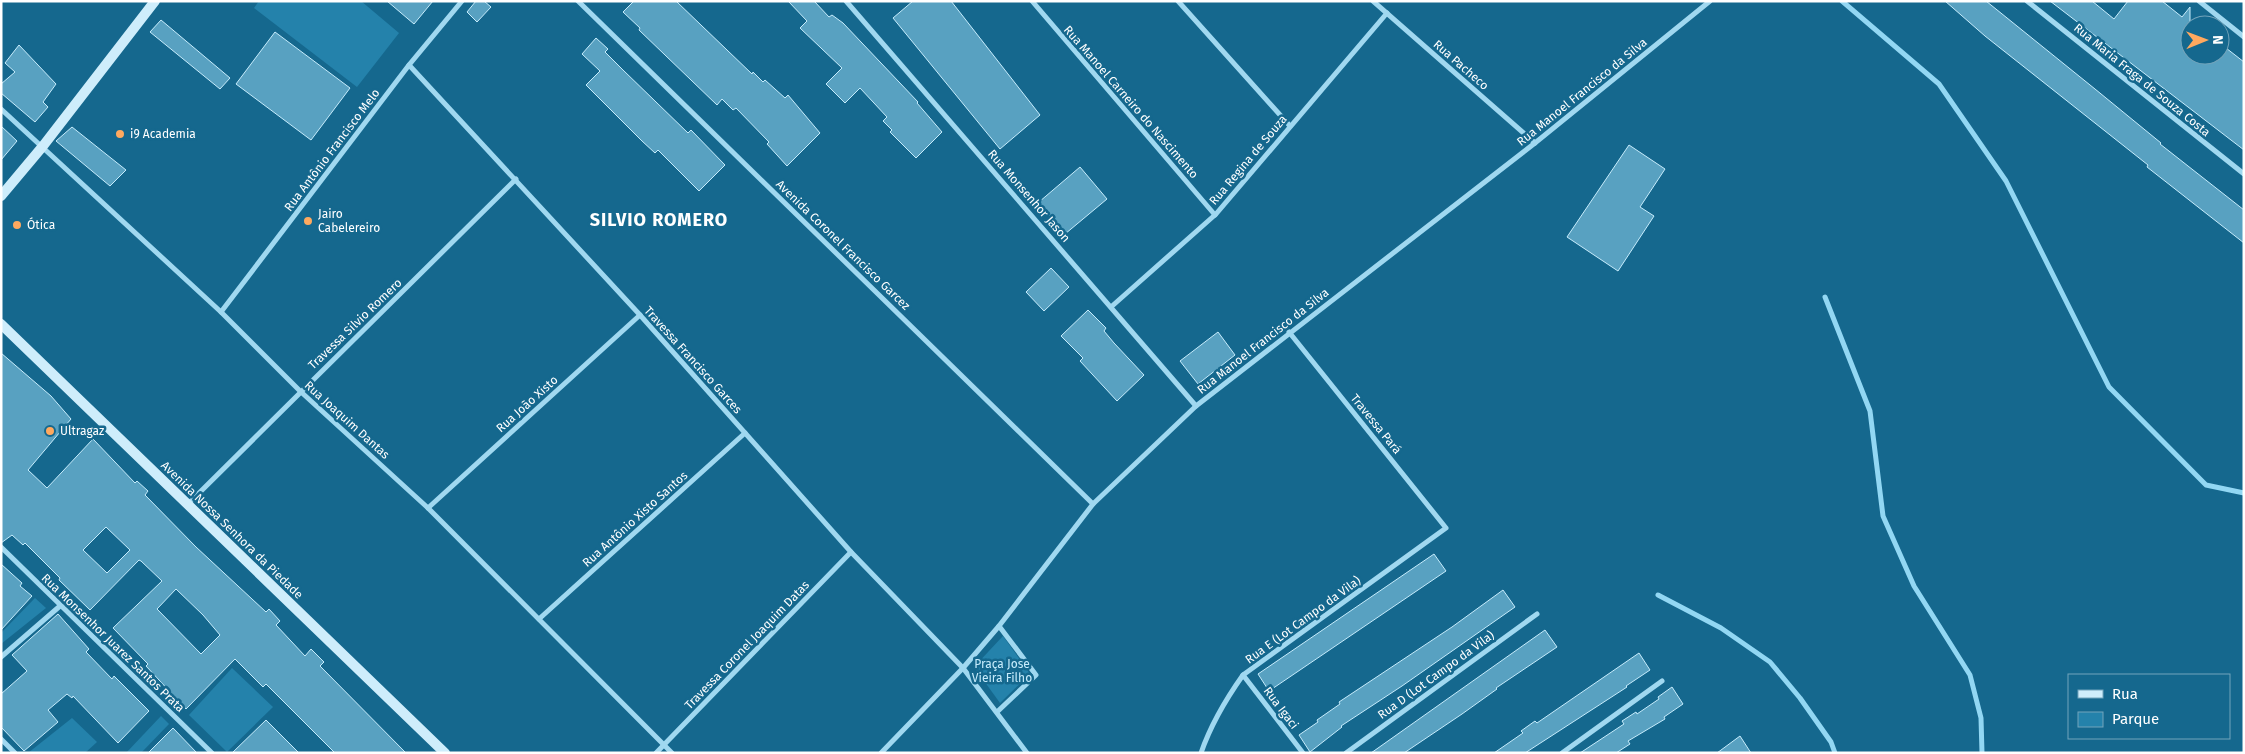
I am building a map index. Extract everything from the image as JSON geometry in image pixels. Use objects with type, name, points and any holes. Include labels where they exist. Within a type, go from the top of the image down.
[{"type":"main road","points":[[1,196],[43,146],[155,1]]},
{"type":"main road","name":"Avenida Nossa Senhora da Piedade","points":[[1,324],[445,753]]},
{"type":"street","name":"Rua Antônio Francisco Melo","points":[[221,312],[410,65],[462,1]]},
{"type":"street","name":"Avenida Coronel Francisco Garcez","points":[[578,1],[1094,504]]},
{"type":"street","name":"Rua Monsenhor Jason","points":[[846,1],[1196,406]]},
{"type":"street","name":"Rua Manoel Carneiro do Nascimento","points":[[1032,1],[1215,215]]},
{"type":"street","points":[[1178,1],[1290,126]]},
{"type":"street","name":"Rua Pacheco","points":[[1373,1],[1535,143]]},
{"type":"street","name":"Rua Manoel Francisco da Silva","points":[[881,753],[963,668],[999,626],[1094,504],[1196,406],[1535,143],[1710,1]]},
{"type":"street","name":"Rua Maria Fraga de Souza Costa","points":[[2027,1],[2244,174]]},
{"type":"street","points":[[2199,1],[2244,37]]},
{"type":"street","name":"Rua Regina de Souza","points":[[1111,307],[1215,215],[1387,14]]},
{"type":"street","name":"Travessa Francisco Garces","points":[[410,65],[640,315],[851,552],[963,668],[1027,753]]},
{"type":"street","name":"Rua Joaquim Dantas","points":[[1,109],[221,312],[300,392],[428,508],[672,753]]},
{"type":"street","name":"Travessa Silvio Romero","points":[[188,504],[516,180]]},
{"type":"street","name":"Rua João Xisto","points":[[428,508],[640,315]]},
{"type":"street","name":"Travessa Pará","points":[[1289,332],[1446,528]]},
{"type":"street","name":"Rua Antônio Xisto Santos","points":[[540,619],[745,433]]},
{"type":"street","name":"Rua E (Lot Campo da Vila)","points":[[1201,753],[1206,737],[1223,703],[1244,675],[1446,528]]},
{"type":"street","name":"Rua Monsenhor Juarez Santos Prata","points":[[1,547],[212,753]]},
{"type":"street","name":"Travessa Coronel Joaquim Datas","points":[[656,753],[851,552]]},
{"type":"street","points":[[1,657],[60,606]]},
{"type":"street","name":"Rua D (Lot Campo da Vila)","points":[[1346,753],[1537,614]]},
{"type":"street","points":[[997,712],[1036,675],[999,626]]},
{"type":"street","name":"Rua Igaci","points":[[1244,675],[1303,753]]},
{"type":"street","points":[[1562,753],[1662,681]]},
{"type":"street","points":[[1,739],[15,753]]},
{"type":"green space","points":[[259,1],[361,1],[399,33],[357,87],[254,8]]},
{"type":"green space","points":[[35,598],[46,608],[1,644],[1,633]]},
{"type":"green space","name":"Praça Jose Vieira Filho","points":[[1003,636],[1030,674],[1000,703],[974,667]]},
{"type":"green space","points":[[232,668],[273,707],[227,752],[189,715]]},
{"type":"green space","points":[[161,716],[169,724],[141,753],[126,753]]},
{"type":"green space","points":[[72,718],[97,742],[85,753],[28,753]]},
{"type":"building","points":[[387,1],[433,1],[414,24]]},
{"type":"building","points":[[476,1],[484,1],[491,7],[477,22],[467,12]]},
{"type":"building","points":[[634,1],[676,1],[752,74],[753,72],[763,82],[765,80],[785,98],[788,95],[820,133],[787,166],[767,144],[769,142],[736,108],[733,110],[722,99],[717,105],[639,30],[640,28],[623,12]]},
{"type":"building","points":[[788,1],[814,1],[829,17],[832,15],[843,23],[918,102],[942,132],[916,158],[890,132],[892,130],[883,121],[887,117],[860,88],[845,103],[826,84],[842,68],[800,28],[807,21]]},
{"type":"building","points":[[913,1],[951,1],[1040,115],[1000,149],[893,18]]},
{"type":"building","points":[[1945,1],[1986,1],[2095,89],[2160,144],[2244,210],[2244,243],[1985,36]]},
{"type":"building","points":[[2050,1],[2092,1],[2114,19],[2128,1],[2162,1],[2180,15],[2180,65],[2230,65],[2230,51],[2244,62],[2244,150]]},
{"type":"building","points":[[2190,7],[2190,15],[2184,15]]},
{"type":"building","points":[[161,20],[230,78],[220,89],[150,32]]},
{"type":"building","points":[[275,32],[350,88],[311,140],[236,84]]},
{"type":"building","points":[[596,38],[608,49],[605,52],[623,70],[688,133],[691,130],[725,165],[699,191],[658,150],[655,153],[642,141],[586,85],[600,71],[582,54]]},
{"type":"building","points":[[19,45],[56,84],[43,102],[48,107],[35,122],[1,93],[1,84],[15,72],[5,63]]},
{"type":"building","points":[[1,126],[17,141],[1,160]]},
{"type":"building","points":[[72,127],[126,170],[110,186],[56,141]]},
{"type":"building","points":[[1629,145],[1665,169],[1640,207],[1654,216],[1618,271],[1567,237]]},
{"type":"building","points":[[1080,167],[1107,199],[1065,234],[1039,202]]},
{"type":"building","points":[[1051,268],[1069,287],[1044,311],[1026,292]]},
{"type":"building","points":[[1088,310],[1106,328],[1104,331],[1144,375],[1117,401],[1080,361],[1083,358],[1061,336]]},
{"type":"building","points":[[1218,332],[1235,355],[1198,384],[1180,361]]},
{"type":"building","points":[[1,353],[51,396],[71,419],[28,470],[47,488],[93,439],[135,483],[137,481],[148,491],[145,495],[196,547],[266,612],[269,609],[280,621],[276,625],[305,656],[311,649],[324,662],[320,666],[406,753],[335,753],[266,684],[263,687],[235,659],[186,709],[146,666],[148,664],[113,628],[162,581],[141,561],[139,560],[90,610],[25,543],[23,545],[12,535],[1,543]],"holes":[[[106,527],[130,550],[107,573],[83,550]],[[176,589],[203,615],[220,635],[201,654],[157,609]]]},
{"type":"building","points":[[1434,554],[1446,571],[1269,691],[1258,674]]},
{"type":"building","points":[[1,564],[22,583],[20,586],[32,596],[1,630]]},
{"type":"building","points":[[1503,590],[1515,607],[1341,726],[1310,752],[1299,735],[1340,704],[1339,702],[1452,627]]},
{"type":"building","points":[[58,614],[89,649],[86,652],[112,679],[114,676],[149,711],[118,743],[73,696],[72,698],[67,694],[48,710],[58,722],[24,751],[1,727],[1,694],[27,671],[12,655]]},
{"type":"building","points":[[1545,630],[1557,647],[1404,753],[1371,753]]},
{"type":"building","points":[[1639,653],[1650,670],[1627,687],[1525,753],[1494,753],[1523,733],[1521,731],[1535,721],[1537,723]]},
{"type":"building","points":[[1672,687],[1683,704],[1664,717],[1665,719],[1628,741],[1630,744],[1616,753],[1580,753],[1624,724],[1622,721],[1636,712],[1637,714],[1659,699],[1658,697]]},
{"type":"building","points":[[266,720],[299,753],[232,753]]},
{"type":"building","points":[[173,728],[197,753],[148,753]]},
{"type":"building","points":[[1740,736],[1751,753],[1717,753]]},
{"type":"waterway","points":[[1842,1],[1939,84],[2006,181],[2109,387],[2206,485],[2244,493]]},
{"type":"waterway","points":[[1825,297],[1870,411],[1883,516],[1914,586],[1970,675],[1981,718],[1982,753]]},
{"type":"waterway","points":[[1658,595],[1721,628],[1770,662],[1800,698],[1831,742],[1835,753]]},
{"type":"place","name":"i9 Academia","points":[[120,134]]},
{"type":"place","name":"Jairo Cabelereiro","points":[[308,221]]},
{"type":"place","name":"Ótica","points":[[17,225]]},
{"type":"place","name":"Ultragaz","points":[[50,431]]},
{"type":"district","name":"SILVIO ROMERO","points":[[659,220]]}]
